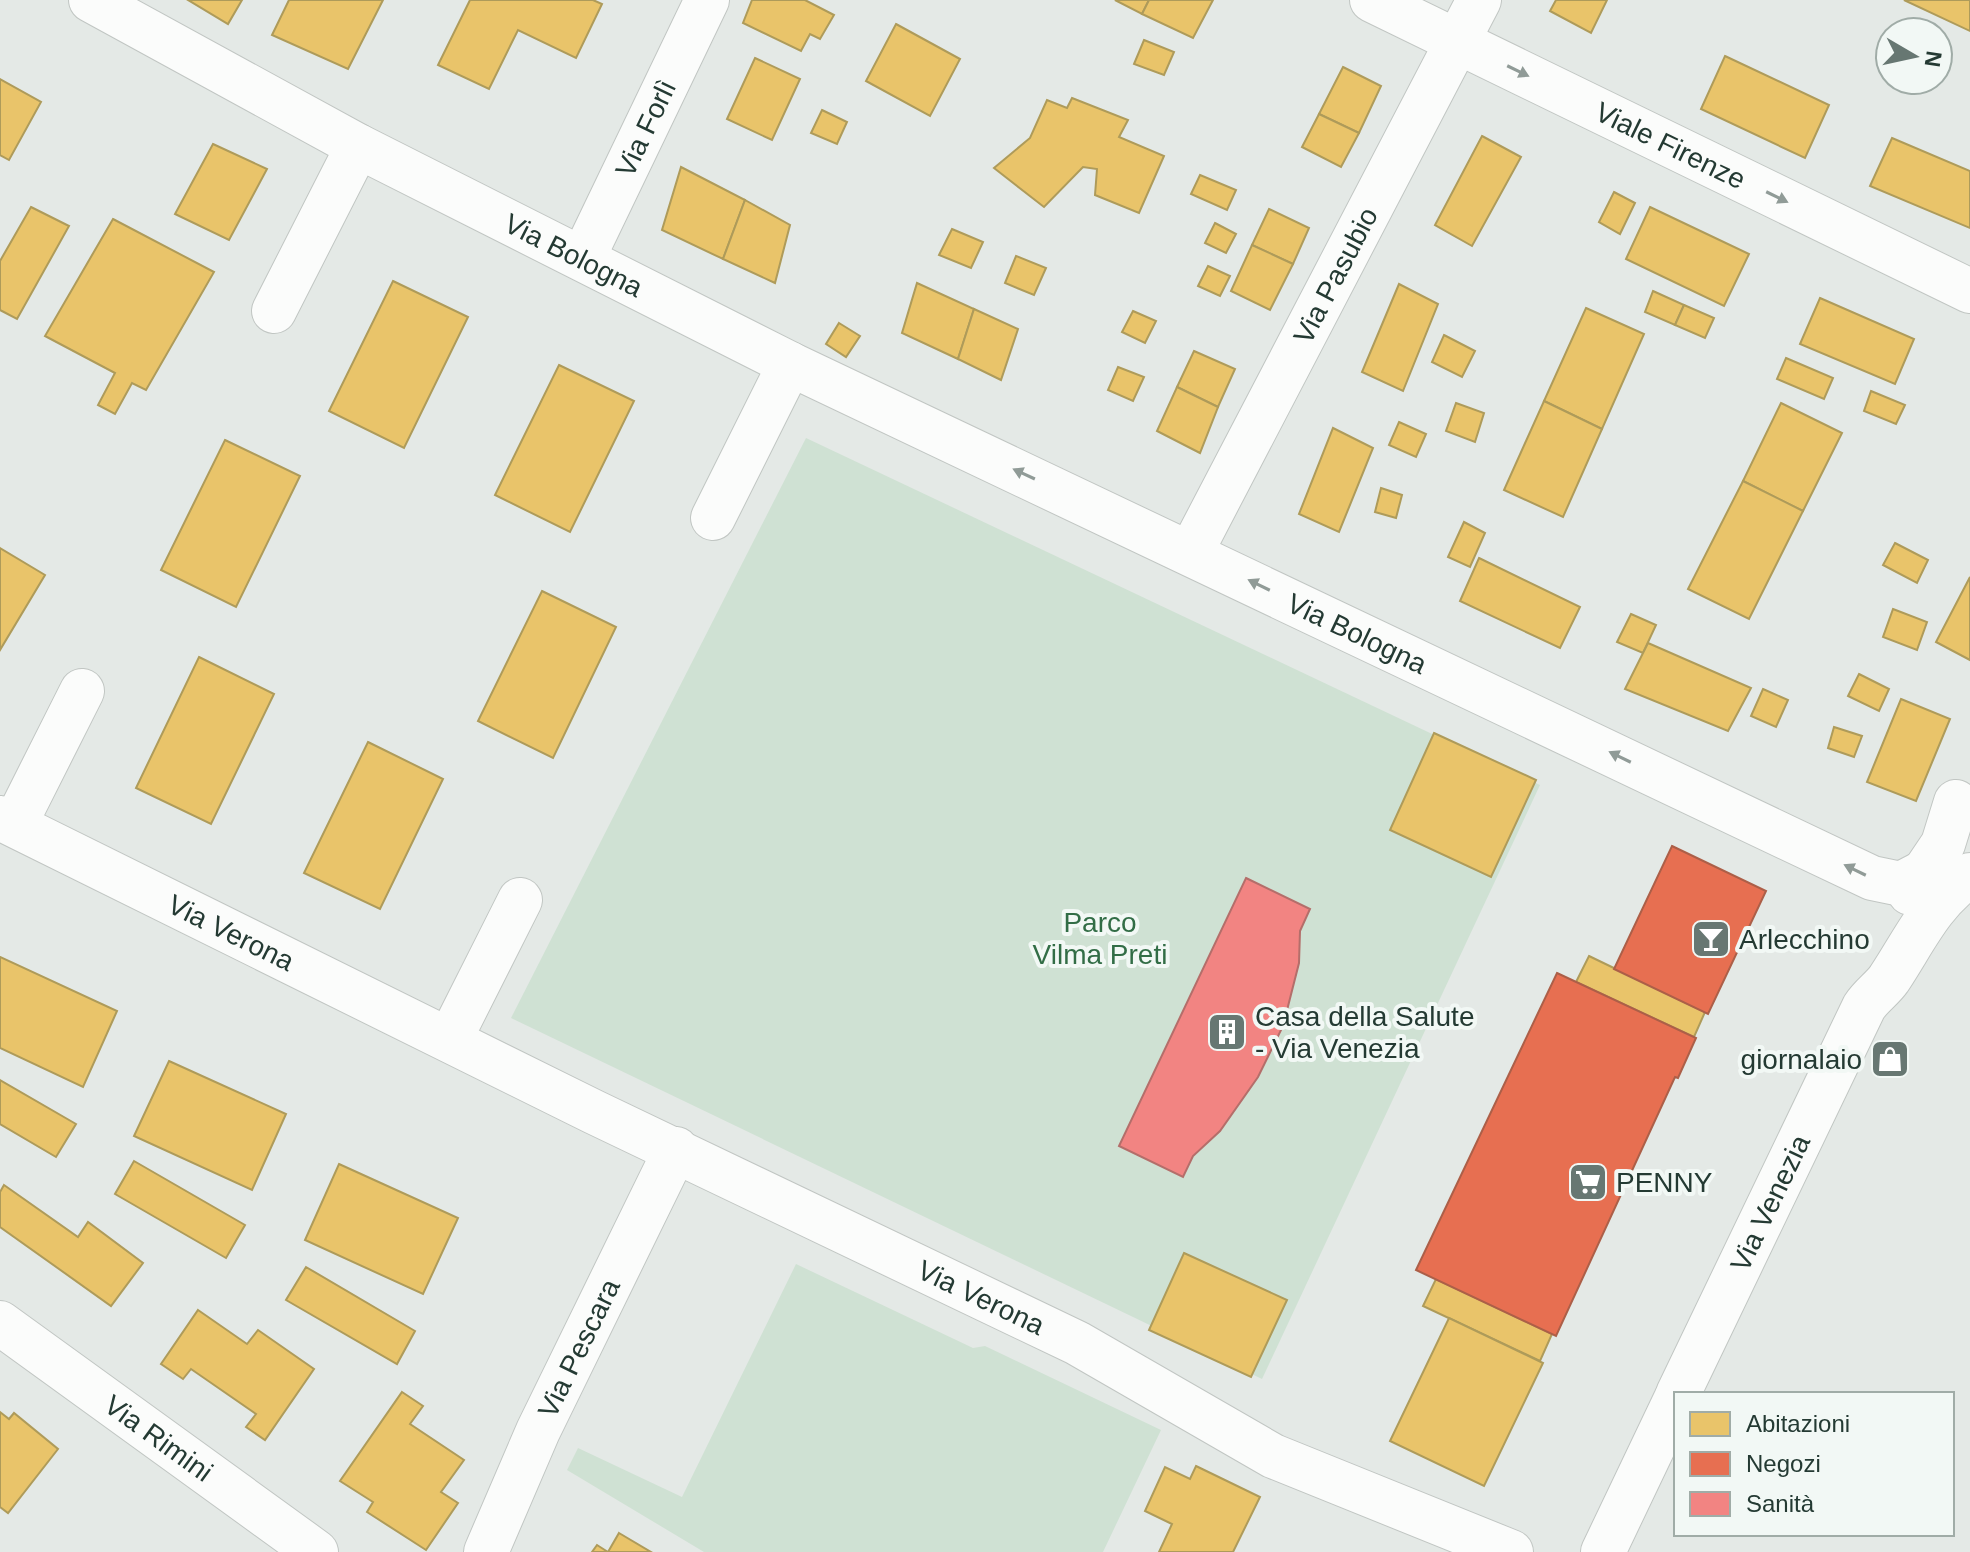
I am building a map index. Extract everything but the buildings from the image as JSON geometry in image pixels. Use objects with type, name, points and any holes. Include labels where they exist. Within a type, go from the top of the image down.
[{"type":"street","name":"Viale Firenze","points":[[1372,0],[1970,291]]},
{"type":"street","name":"Via Pasubio","points":[[1191,552],[1479,0]]},
{"type":"street","name":"Via Forlì","points":[[583,258],[701,3]]},
{"type":"street","name":"Via Bologna","points":[[109,4],[358,146],[790,364],[1872,878],[1901,884],[1926,871]]},
{"type":"street","points":[[274,311],[358,146]]},
{"type":"street","points":[[713,518],[790,364]]},
{"type":"street","name":"Via Verona","points":[[82,691],[7,821],[1077,1343],[1273,1456],[1511,1552]]},
{"type":"street","points":[[1964,783],[1956,820],[1970,843]]},
{"type":"street","name":"Via Venezia","points":[[1679,1392],[1860,1013],[1874,960],[1943,844],[1964,783]]},
{"type":"street","name":"Via Venezia","points":[[1860,1013],[1891,977],[1933,908],[1970,875]]},
{"type":"street","points":[[450,1039],[520,900]]},
{"type":"street","name":"Via Pescara","points":[[486,1552],[538,1431],[676,1149]]},
{"type":"street","name":"Via Rimini","points":[[0,1323],[316,1552]]},
{"type":"street","name":"Via Venezia","points":[[1603,1552],[1674,1402]]},
{"type":"green space","name":"Parco Vilma Preti","points":[[806,438],[1540,785],[1262,1379],[511,1018]]},
{"type":"green space","points":[[796,1264],[973,1348],[985,1346],[1161,1430],[1103,1552],[704,1552],[567,1470],[578,1448],[682,1497]]},
{"type":"place","name":"Arlecchino","points":[[1711,939]]},
{"type":"place","name":"Casa della Salute - Via Venezia","points":[[1227,1032]]},
{"type":"place","name":"giornalaio","points":[[1890,1059]]},
{"type":"place","name":"PENNY","points":[[1588,1182]]}]
